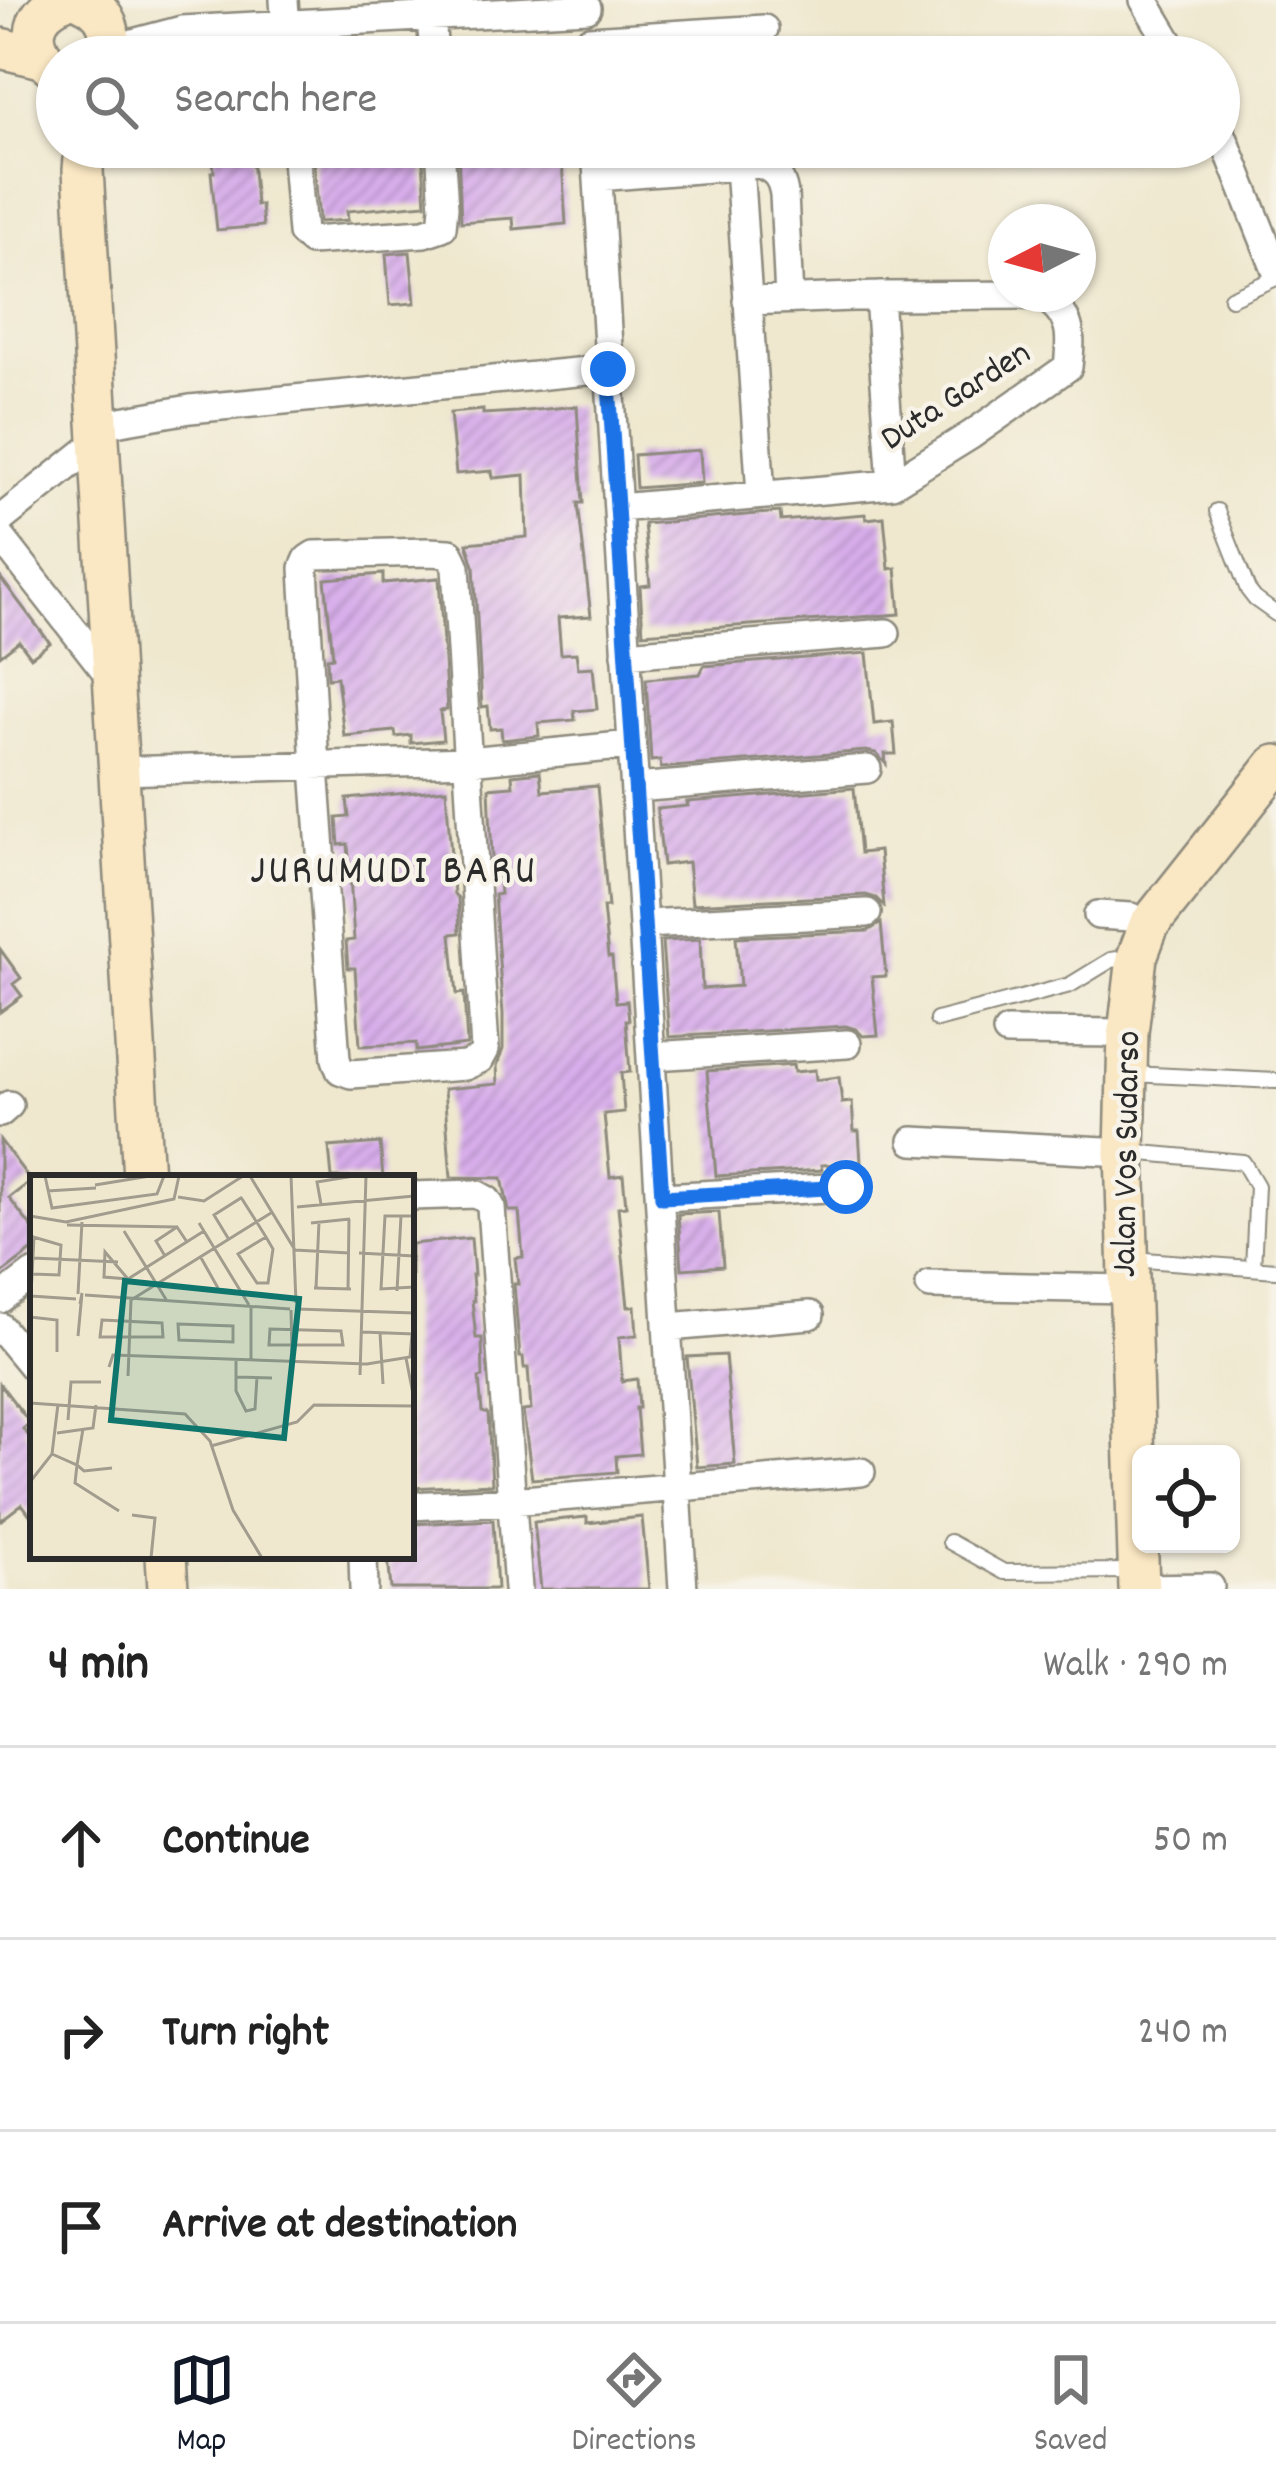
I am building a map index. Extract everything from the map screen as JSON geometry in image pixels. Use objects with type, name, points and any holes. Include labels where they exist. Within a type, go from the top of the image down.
[{"type":"street","points":[[1144,0],[1165,36]]},
{"type":"street","points":[[156,36],[285,12],[587,4],[588,36]]},
{"type":"street","points":[[70,5],[109,27],[110,36]]},
{"type":"street","points":[[36,45],[35,31],[70,5]]},
{"type":"street","points":[[0,31],[70,5],[129,23],[175,30]]},
{"type":"street","points":[[703,36],[764,29]]},
{"type":"street","points":[[0,48],[36,63]]},
{"type":"street","points":[[83,168],[143,1175]]},
{"type":"street","points":[[297,168],[302,233],[311,241],[424,233],[442,227],[441,168]]},
{"type":"street","points":[[597,168],[683,1589]]},
{"type":"street","points":[[598,177],[713,168]]},
{"type":"street","points":[[739,168],[761,495]]},
{"type":"street","points":[[769,168],[781,179],[788,298]]},
{"type":"street","points":[[1235,168],[1276,274]]},
{"type":"street","name":"Duta Garden","points":[[618,508],[892,484],[1068,368],[1071,340],[1064,310],[1042,295],[747,302]]},
{"type":"street","points":[[879,296],[892,484]]},
{"type":"street","points":[[0,520],[98,433],[190,409],[608,369]]},
{"type":"street","points":[[0,536],[113,681]]},
{"type":"street","points":[[450,553],[455,567],[469,761],[485,1050],[480,1059],[465,1066],[352,1075],[340,1070],[315,767],[304,568],[308,559],[450,553]]},
{"type":"street","points":[[626,654],[886,633]]},
{"type":"street","points":[[119,771],[469,761],[631,745]]},
{"type":"street","points":[[1098,915],[1131,916],[1143,941],[1276,766]]},
{"type":"street","points":[[634,788],[867,769]]},
{"type":"street","points":[[644,924],[867,913]]},
{"type":"street","name":"Jalan Vos Sudarso","points":[[1138,1582],[1125,1151],[1128,1034],[1143,941]]},
{"type":"street","points":[[1007,1032],[1128,1034]]},
{"type":"street","points":[[653,1056],[848,1044]]},
{"type":"street","points":[[913,1141],[1125,1151]]},
{"type":"street","points":[[662,1197],[846,1187]]},
{"type":"street","points":[[414,1196],[476,1194],[491,1207],[518,1589]]},
{"type":"street","points":[[930,1285],[1127,1274]]},
{"type":"street","points":[[0,1299],[30,1276]]},
{"type":"street","points":[[669,1327],[810,1315]]},
{"type":"street","points":[[0,1327],[30,1363]]},
{"type":"street","points":[[414,1506],[861,1472]]},
{"type":"street","points":[[166,1559],[168,1589]]},
{"type":"street","points":[[363,1559],[364,1589]]},
{"type":"street","points":[[1138,1582],[1210,1587]]},
{"type":"lane","points":[[1231,298],[1276,274]]},
{"type":"lane","points":[[1217,511],[1248,590],[1276,614]]},
{"type":"lane","points":[[937,1020],[1070,985],[1143,941]]},
{"type":"lane","points":[[1127,1074],[1276,1082]]},
{"type":"lane","points":[[1125,1151],[1243,1162],[1257,1186],[1253,1268]]},
{"type":"lane","points":[[1127,1274],[1276,1270]]},
{"type":"lane","points":[[950,1542],[1004,1572],[1138,1582]]},
{"type":"building","points":[[214,168],[253,168],[263,226],[217,230]]},
{"type":"building","points":[[315,168],[423,168],[426,204],[347,211],[348,220],[319,222]]},
{"type":"building","points":[[459,168],[562,168],[566,224],[514,229],[513,218],[461,222]]},
{"type":"building","points":[[410,252],[415,303],[390,305],[386,254]]},
{"type":"building","points":[[577,406],[583,503],[578,503],[591,616],[558,618],[561,654],[576,653],[578,668],[593,667],[597,709],[574,711],[575,720],[538,723],[539,736],[502,740],[501,728],[490,729],[488,706],[482,707],[474,566],[467,543],[527,537],[525,475],[456,474],[450,413]]},
{"type":"building","points":[[700,450],[702,483],[636,488],[634,455]]},
{"type":"building","points":[[780,512],[781,521],[865,514],[866,519],[884,517],[900,614],[643,633],[640,586],[650,585],[644,524]]},
{"type":"building","points":[[383,574],[383,583],[439,578],[447,710],[440,711],[443,740],[411,743],[411,735],[396,737],[395,731],[344,736],[337,677],[328,678],[327,658],[333,657],[325,579]]},
{"type":"building","points":[[0,577],[50,643],[31,657],[19,641],[0,656]]},
{"type":"building","points":[[867,653],[874,724],[893,722],[896,754],[885,754],[886,764],[876,753],[866,751],[661,768],[660,760],[651,761],[646,679],[700,674],[704,666]]},
{"type":"building","points":[[540,772],[542,791],[597,786],[608,957],[612,957],[616,1002],[627,1001],[629,1020],[630,1072],[621,1073],[624,1112],[604,1114],[610,1177],[623,1175],[626,1206],[618,1207],[628,1307],[635,1306],[637,1335],[619,1337],[622,1381],[637,1379],[640,1454],[616,1456],[617,1472],[532,1479],[523,1411],[531,1410],[528,1368],[520,1357],[514,1284],[518,1284],[515,1258],[523,1257],[519,1211],[509,1211],[502,1178],[451,1177],[444,1089],[498,1084],[503,1014],[494,895],[500,894],[497,859],[492,859],[489,788],[513,786],[512,775]]},
{"type":"building","points":[[854,788],[860,853],[879,851],[884,906],[866,895],[692,904],[688,862],[663,865],[657,809],[688,806],[687,802]]},
{"type":"building","points":[[446,789],[460,933],[451,934],[457,994],[464,993],[467,1045],[416,1051],[416,1043],[360,1046],[355,968],[348,968],[346,941],[354,940],[348,844],[339,845],[337,818],[349,817],[347,799]]},
{"type":"building","points":[[881,923],[886,976],[872,977],[878,1035],[863,1036],[846,1026],[669,1037],[662,941],[700,939],[702,989],[740,986],[736,937],[868,931]]},
{"type":"building","points":[[0,949],[21,978],[13,984],[22,996],[0,1012]]},
{"type":"building","points":[[793,1065],[794,1072],[815,1070],[816,1080],[839,1077],[842,1103],[852,1102],[861,1162],[821,1165],[822,1170],[716,1176],[707,1071]]},
{"type":"building","points":[[0,1140],[30,1180],[9,1198],[30,1225],[30,1252],[0,1275]]},
{"type":"building","points":[[380,1143],[383,1175],[332,1175],[329,1147]]},
{"type":"building","points":[[719,1212],[723,1266],[682,1269],[678,1214]]},
{"type":"building","points":[[471,1238],[472,1301],[476,1338],[482,1338],[483,1377],[479,1378],[482,1412],[488,1414],[492,1484],[414,1488],[414,1244]]},
{"type":"building","points":[[725,1355],[735,1464],[697,1467],[687,1357]]},
{"type":"building","points":[[0,1384],[30,1423],[23,1429],[30,1437],[30,1515],[22,1504],[0,1521]]},
{"type":"building","points":[[587,1517],[587,1523],[642,1517],[649,1589],[541,1589],[534,1522]]},
{"type":"building","points":[[493,1520],[497,1589],[391,1589],[388,1559],[414,1559],[414,1524]]},
{"type":"district","name":"JURUMUDI BARU","points":[[394,874]]},
{"type":"route","points":[[608,369],[662,1197],[846,1187]]}]
